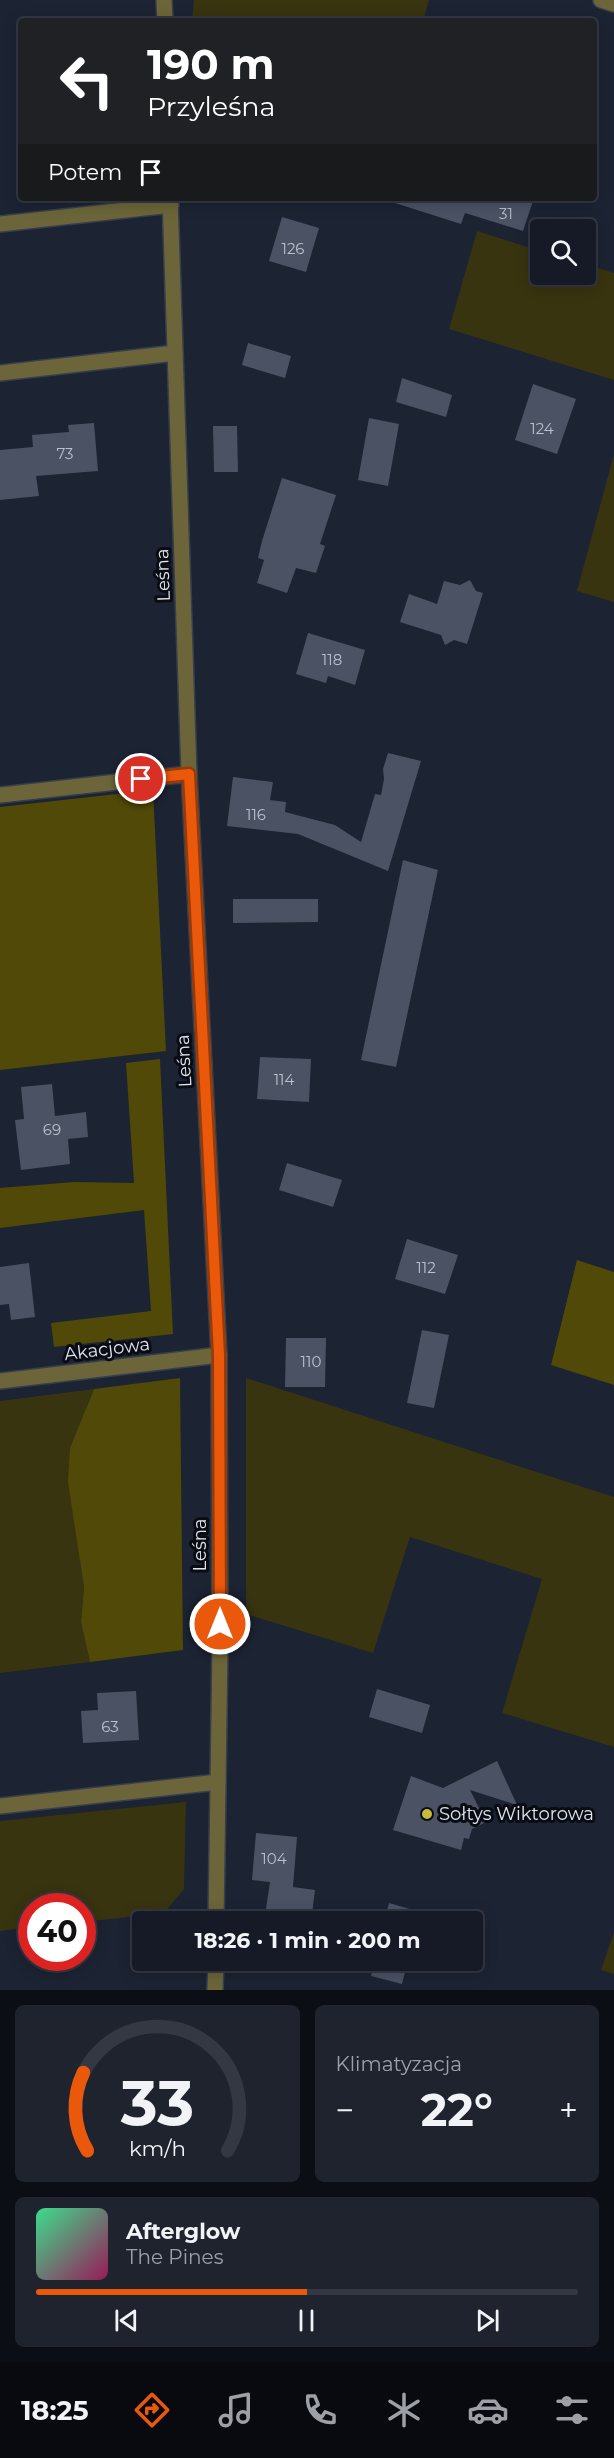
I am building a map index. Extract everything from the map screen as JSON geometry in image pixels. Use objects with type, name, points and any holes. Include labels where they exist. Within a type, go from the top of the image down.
[{"type":"street","points":[[164,0],[165,18]]},
{"type":"street","points":[[601,0],[614,4]]},
{"type":"street","points":[[0,224],[170,202]]},
{"type":"street","name":"Leśna","points":[[170,202],[189,774],[219,1355],[216,1911]]},
{"type":"street","points":[[0,373],[175,353]]},
{"type":"street","points":[[0,795],[189,774]]},
{"type":"street","name":"Akacjowa","points":[[0,1381],[219,1355]]},
{"type":"street","points":[[0,1806],[218,1782]]},
{"type":"street","points":[[215,1990],[216,1971]]},
{"type":"shaded area","points":[[194,0],[429,0],[424,18],[192,18]]},
{"type":"shaded area","points":[[477,231],[530,248],[530,285],[596,285],[596,267],[614,273],[614,380],[449,329]]},
{"type":"shaded area","points":[[614,454],[614,602],[577,591]]},
{"type":"shaded area","points":[[153,790],[166,1051],[0,1070],[0,807]]},
{"type":"shaded area","points":[[160,1059],[173,1334],[54,1347],[51,1323],[151,1311],[144,1210],[0,1228],[0,1188],[74,1182],[134,1183],[126,1063]]},
{"type":"shaded area","points":[[577,1260],[614,1272],[614,1385],[551,1365]]},
{"type":"shaded area","points":[[180,1378],[183,1650],[90,1662],[81,1622],[84,1587],[68,1482],[70,1448],[94,1389]]},
{"type":"shaded area","points":[[246,1378],[614,1497],[614,1747],[502,1713],[542,1579],[410,1537],[373,1653],[246,1614]]},
{"type":"shaded area","points":[[94,1389],[87,1405],[80,1561],[84,1587],[81,1622],[90,1662],[0,1673],[0,1401]]},
{"type":"shaded area","points":[[186,1802],[184,1889],[166,1911],[132,1911],[132,1917],[96,1921],[96,1893],[18,1893],[18,1929],[0,1931],[0,1821]]},
{"type":"shaded area","points":[[614,1932],[614,1974],[601,1970]]},
{"type":"building","points":[[395,201],[533,201],[523,231],[465,213],[461,224],[395,203]]},
{"type":"building","points":[[282,217],[319,228],[306,272],[269,261]]},
{"type":"building","points":[[248,343],[291,356],[285,378],[242,365]]},
{"type":"building","points":[[402,378],[452,395],[446,417],[396,402]]},
{"type":"building","points":[[533,384],[576,399],[557,454],[515,440]]},
{"type":"building","points":[[369,418],[399,424],[388,486],[358,480]]},
{"type":"building","points":[[94,423],[98,471],[36,476],[39,496],[0,500],[0,450],[33,447],[32,435],[69,432],[68,425]]},
{"type":"building","points":[[213,426],[237,426],[238,472],[214,472]]},
{"type":"building","points":[[282,478],[336,495],[320,544],[325,546],[316,573],[296,568],[287,593],[257,583],[264,560],[258,558],[262,541]]},
{"type":"building","points":[[470,580],[476,591],[483,593],[467,644],[454,640],[445,645],[441,635],[400,622],[409,594],[437,604],[444,581],[460,585]]},
{"type":"building","points":[[308,633],[365,650],[355,685],[328,676],[326,683],[296,674]]},
{"type":"building","points":[[388,753],[421,761],[388,871],[298,834],[227,826],[233,777],[273,782],[270,800],[286,802],[285,812],[335,825],[361,842],[375,794],[381,795],[383,769]]},
{"type":"building","points":[[403,860],[438,870],[396,1067],[361,1060]]},
{"type":"building","points":[[233,899],[318,899],[318,922],[233,923]]},
{"type":"building","points":[[260,1057],[311,1059],[309,1102],[257,1099]]},
{"type":"building","points":[[52,1084],[55,1116],[86,1112],[88,1137],[68,1139],[70,1164],[21,1170],[15,1120],[24,1119],[21,1087]]},
{"type":"building","points":[[287,1163],[342,1180],[333,1207],[279,1190]]},
{"type":"building","points":[[407,1239],[458,1255],[445,1294],[395,1279]]},
{"type":"building","points":[[29,1263],[35,1317],[11,1320],[9,1304],[0,1305],[0,1267]]},
{"type":"building","points":[[422,1330],[449,1335],[434,1408],[407,1403]]},
{"type":"building","points":[[286,1338],[326,1338],[325,1387],[285,1387]]},
{"type":"building","points":[[377,1689],[430,1705],[422,1733],[369,1717]]},
{"type":"building","points":[[136,1691],[139,1740],[83,1743],[81,1711],[98,1710],[97,1693]]},
{"type":"building","points":[[497,1761],[517,1805],[470,1790],[486,1822],[472,1829],[469,1839],[464,1838],[461,1850],[393,1830],[411,1776],[443,1788]]},
{"type":"building","points":[[256,1833],[297,1837],[293,1887],[315,1890],[312,1911],[266,1911],[270,1882],[252,1880]]},
{"type":"building","points":[[389,1903],[417,1911],[387,1911]]},
{"type":"building","points":[[372,1971],[405,1971],[402,1984],[371,1976]]},
{"type":"place","name":"Sołtys Wiktorowa","points":[[427,1814]]},
{"type":"route","points":[[141,779],[189,774],[219,1355],[220,1624]]}]
